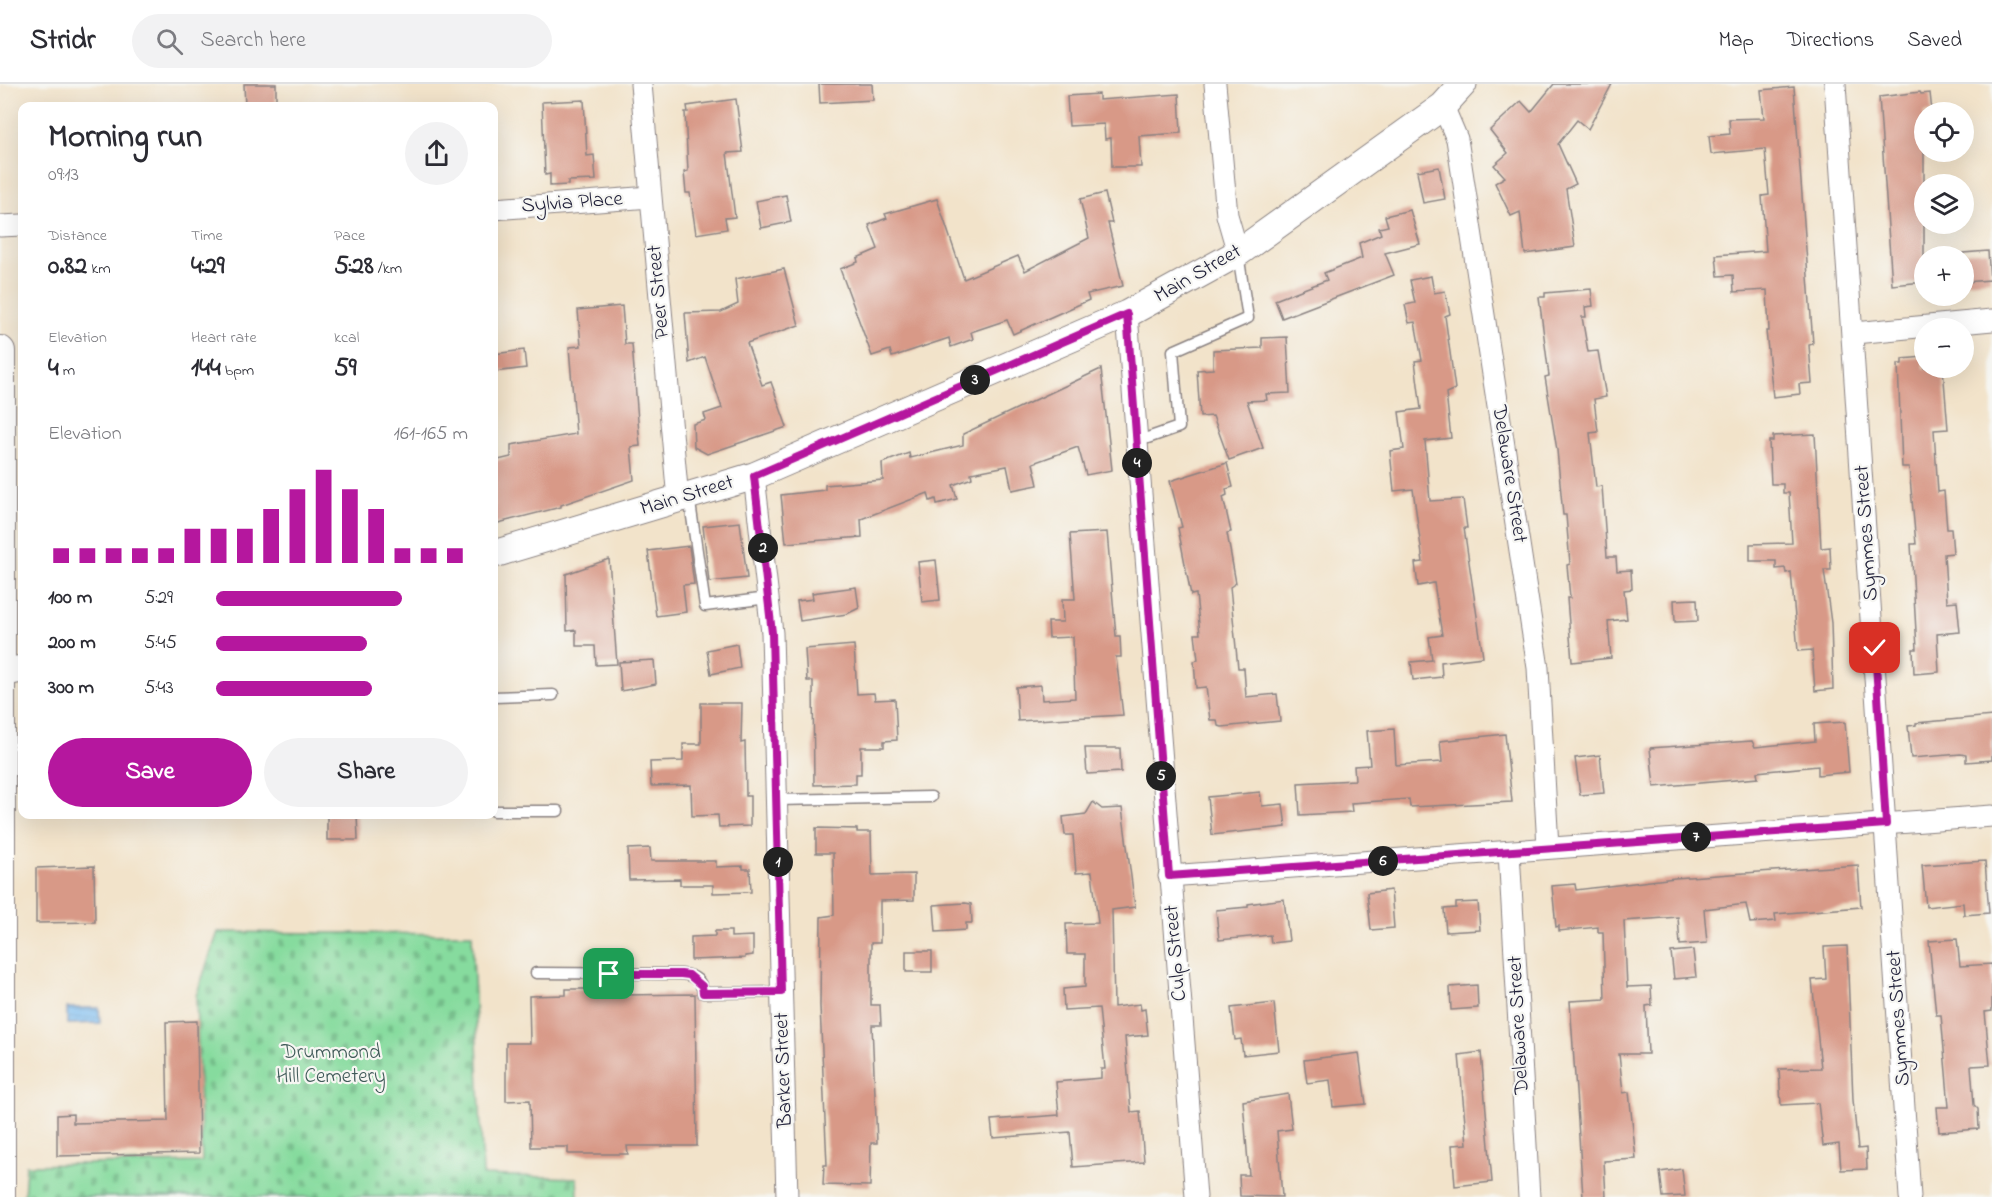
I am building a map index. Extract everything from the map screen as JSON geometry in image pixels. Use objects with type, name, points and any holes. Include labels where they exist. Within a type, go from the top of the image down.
[{"type":"main road","points":[[0,351],[0,455],[8,671],[0,819],[0,1197]]},
{"type":"street","name":"Peer Street","points":[[641,84],[650,197],[683,498]]},
{"type":"street","points":[[1215,84],[1227,215],[1238,253]]},
{"type":"street","name":"Main Street","points":[[498,553],[754,476],[1127,314],[1238,253],[1443,106],[1463,84]]},
{"type":"street","name":"Symmes Street","points":[[1835,84],[1854,333],[1910,1197]]},
{"type":"street","name":"Delaware Street","points":[[1443,106],[1457,139],[1538,669],[1548,847]]},
{"type":"street","name":"Sylvia Place","points":[[498,209],[650,197]]},
{"type":"street","points":[[0,226],[18,225]]},
{"type":"street","name":"Culp Street","points":[[1127,314],[1135,442],[1196,1197]]},
{"type":"street","points":[[1854,333],[1992,320]]},
{"type":"street","name":"Barker Street","points":[[754,476],[772,633],[787,1197]]},
{"type":"street","points":[[1169,876],[1992,816]]},
{"type":"street","name":"Delaware Street","points":[[1509,852],[1529,1197]]},
{"type":"lane","points":[[1135,442],[1179,427],[1173,351],[1248,318],[1238,253]]},
{"type":"lane","points":[[683,498],[705,606],[768,598]]},
{"type":"lane","points":[[498,697],[553,695]]},
{"type":"lane","points":[[776,800],[932,797]]},
{"type":"lane","points":[[498,812],[558,812]]},
{"type":"lane","points":[[536,973],[681,974],[697,979],[702,986],[703,993],[781,992]]},
{"type":"green space","name":"Drummond Hill Cemetery","points":[[218,932],[472,934],[483,1175],[577,1178],[578,1197],[24,1197],[26,1165],[202,1162],[196,996]]},
{"type":"water","points":[[67,1008],[99,1008],[100,1023],[67,1024]]},
{"type":"building","points":[[244,84],[276,84],[276,102],[245,102]]},
{"type":"building","points":[[819,84],[872,84],[873,100],[820,103]]},
{"type":"building","points":[[1554,84],[1612,84],[1588,129],[1577,120],[1558,144],[1576,184],[1566,189],[1575,247],[1525,254],[1520,212],[1511,216],[1495,183],[1505,177],[1494,165],[1508,153],[1490,130],[1521,101],[1531,112]]},
{"type":"building","points":[[1794,87],[1813,344],[1809,345],[1812,383],[1799,384],[1800,394],[1773,397],[1766,331],[1769,331],[1767,290],[1734,292],[1733,275],[1718,276],[1716,255],[1766,251],[1762,196],[1769,195],[1765,149],[1711,154],[1709,136],[1730,134],[1729,119],[1764,118],[1761,90]]},
{"type":"building","points":[[1930,93],[1931,102],[1914,102],[1914,162],[1924,162],[1924,174],[1914,174],[1914,234],[1924,234],[1924,246],[1914,246],[1914,283],[1892,285],[1879,97]]},
{"type":"building","points":[[1099,94],[1099,100],[1179,94],[1181,133],[1139,136],[1141,167],[1112,167],[1111,138],[1105,139],[1104,124],[1069,126],[1067,96]]},
{"type":"building","points":[[736,99],[743,152],[727,153],[735,217],[725,218],[727,229],[696,234],[690,193],[686,193],[684,172],[688,171],[685,112],[688,112],[687,106]]},
{"type":"building","points":[[584,100],[587,156],[594,155],[596,180],[568,181],[568,185],[550,186],[550,174],[545,175],[542,102]]},
{"type":"building","points":[[1439,167],[1445,199],[1423,203],[1417,171]]},
{"type":"building","points":[[1105,193],[1112,223],[1108,223],[1123,286],[1087,294],[1089,300],[1013,334],[1007,320],[971,332],[973,339],[951,347],[949,338],[892,357],[890,350],[872,356],[840,269],[858,262],[857,258],[878,249],[869,225],[887,218],[885,214],[937,199],[964,279],[1018,256],[1025,271],[1089,238],[1080,199]]},
{"type":"building","points":[[786,195],[791,222],[761,228],[756,201]]},
{"type":"building","points":[[1410,210],[1420,244],[1385,253],[1394,275],[1282,318],[1275,300],[1327,280],[1324,273],[1362,258],[1359,243],[1381,234],[1379,228],[1388,226],[1385,216]]},
{"type":"building","points":[[1988,251],[1990,280],[1974,281],[1974,252]]},
{"type":"building","points":[[784,269],[799,325],[747,343],[762,385],[771,382],[787,427],[707,454],[694,447],[693,424],[706,420],[704,414],[722,408],[705,357],[689,363],[685,313],[721,312],[738,304],[735,279]]},
{"type":"building","points":[[1431,276],[1434,293],[1445,291],[1450,314],[1445,316],[1455,389],[1446,393],[1451,438],[1425,441],[1430,501],[1463,499],[1467,528],[1464,528],[1483,657],[1441,662],[1442,677],[1413,680],[1411,662],[1432,660],[1429,637],[1442,635],[1434,583],[1418,586],[1415,563],[1423,562],[1413,489],[1394,491],[1390,451],[1404,449],[1399,412],[1421,409],[1415,361],[1422,360],[1415,322],[1409,323],[1405,305],[1415,303],[1410,280]]},
{"type":"building","points":[[1591,289],[1593,306],[1585,307],[1586,317],[1582,317],[1588,352],[1598,351],[1606,397],[1594,399],[1598,432],[1590,433],[1596,487],[1602,486],[1607,557],[1616,557],[1617,571],[1631,570],[1632,589],[1624,590],[1627,619],[1608,621],[1611,658],[1572,662],[1567,598],[1570,598],[1567,565],[1570,564],[1566,515],[1563,515],[1557,450],[1545,377],[1549,376],[1539,297],[1545,297],[1545,293]]},
{"type":"building","points":[[622,306],[625,344],[632,344],[640,446],[631,447],[634,480],[561,505],[561,507],[498,523],[498,460],[511,457],[511,445],[576,434],[569,347],[581,346],[578,310]]},
{"type":"building","points":[[1287,337],[1290,393],[1266,394],[1267,400],[1247,401],[1263,448],[1229,460],[1213,416],[1200,417],[1197,370],[1213,369],[1213,350],[1262,348],[1262,338]]},
{"type":"building","points":[[524,350],[526,368],[498,372],[498,353]]},
{"type":"building","points":[[1914,358],[1914,378],[1944,378],[1948,429],[1934,430],[1938,492],[1944,491],[1947,529],[1951,529],[1953,553],[1944,554],[1947,602],[1957,601],[1960,632],[1937,634],[1939,672],[1914,674],[1913,649],[1917,649],[1911,544],[1916,544],[1909,467],[1902,467],[1898,364],[1902,364],[1902,359]]},
{"type":"building","points":[[1101,369],[1112,470],[1086,475],[1078,447],[1033,463],[1038,485],[1012,490],[1007,466],[971,473],[972,478],[953,485],[957,499],[937,504],[936,499],[930,501],[928,493],[861,519],[862,537],[786,543],[781,495],[825,490],[825,485],[883,480],[882,463],[909,453],[910,458],[963,445],[963,434]]},
{"type":"building","points":[[1815,434],[1821,548],[1830,547],[1831,570],[1824,570],[1831,623],[1833,689],[1815,691],[1812,650],[1798,651],[1791,572],[1786,573],[1785,568],[1776,569],[1776,561],[1750,561],[1750,544],[1792,543],[1789,493],[1783,493],[1783,484],[1771,484],[1769,441],[1773,441],[1773,436]]},
{"type":"building","points":[[1227,463],[1233,487],[1226,489],[1227,495],[1223,497],[1231,532],[1227,533],[1236,583],[1230,587],[1238,668],[1244,668],[1246,697],[1277,694],[1280,721],[1222,727],[1218,726],[1217,720],[1210,720],[1206,687],[1196,688],[1194,661],[1198,660],[1195,634],[1200,634],[1196,594],[1191,595],[1178,528],[1182,527],[1170,481]]},
{"type":"building","points":[[740,522],[747,578],[709,582],[703,526]]},
{"type":"building","points":[[1107,532],[1116,636],[1120,636],[1121,657],[1116,657],[1123,715],[1018,721],[1016,687],[1041,685],[1042,700],[1075,698],[1073,637],[1049,638],[1048,622],[1063,622],[1062,599],[1075,599],[1070,534]]},
{"type":"building","points":[[689,546],[694,584],[683,585],[686,612],[656,616],[648,551]]},
{"type":"building","points":[[609,559],[617,664],[596,665],[595,646],[576,646],[576,630],[567,631],[566,574]]},
{"type":"building","points":[[936,560],[940,600],[922,602],[918,562]]},
{"type":"building","points":[[856,587],[859,608],[847,614],[800,621],[797,601],[813,599],[812,593]]},
{"type":"building","points":[[1697,599],[1698,621],[1675,622],[1674,600]]},
{"type":"building","points":[[737,644],[740,668],[711,674],[707,650]]},
{"type":"building","points":[[854,645],[857,694],[874,693],[875,700],[895,699],[897,740],[884,741],[884,747],[861,747],[861,774],[856,774],[856,784],[814,785],[813,681],[807,681],[805,649]]},
{"type":"building","points":[[654,660],[656,684],[621,691],[619,662]]},
{"type":"building","points":[[701,703],[742,703],[741,743],[745,742],[746,796],[750,796],[750,826],[719,827],[718,815],[692,816],[691,785],[651,786],[650,762],[683,761],[683,744],[701,744]]},
{"type":"building","points":[[1992,716],[1992,760],[1966,762],[1966,755],[1961,754],[1911,758],[1908,726],[1916,725],[1916,723]]},
{"type":"building","points":[[1845,722],[1849,772],[1818,775],[1818,766],[1757,772],[1758,778],[1654,787],[1650,748],[1752,741],[1755,747],[1815,741],[1814,724]]},
{"type":"building","points":[[1394,729],[1396,765],[1442,762],[1440,741],[1505,734],[1512,802],[1410,807],[1409,799],[1351,803],[1352,812],[1300,815],[1298,783],[1355,780],[1354,766],[1370,765],[1367,731]]},
{"type":"building","points":[[1085,748],[1120,748],[1121,772],[1087,774]]},
{"type":"building","points":[[1600,755],[1604,793],[1580,795],[1575,758]]},
{"type":"building","points":[[1260,792],[1262,806],[1283,804],[1286,827],[1212,835],[1208,797]]},
{"type":"building","points":[[1093,802],[1102,809],[1122,808],[1135,907],[1112,910],[1114,1007],[1140,1004],[1141,1010],[1145,1009],[1148,1035],[1125,1037],[1131,1112],[1140,1111],[1144,1162],[1073,1167],[1070,1132],[993,1138],[991,1120],[1059,1115],[1056,1082],[1101,1078],[1101,1069],[1105,1069],[1099,1008],[1064,1010],[1063,989],[1085,987],[1085,954],[1067,954],[1066,924],[1098,923],[1092,872],[1076,873],[1073,835],[1065,835],[1063,817],[1086,814]]},
{"type":"building","points":[[327,819],[357,819],[358,840],[327,840]]},
{"type":"building","points":[[816,828],[857,829],[857,832],[871,832],[872,875],[914,874],[914,900],[880,901],[880,943],[871,943],[871,1005],[880,1005],[881,1025],[872,1025],[877,1143],[871,1143],[870,1186],[823,1185],[824,1165],[827,1165],[820,1006],[821,917],[834,915],[833,853],[816,853]]},
{"type":"building","points":[[650,848],[651,861],[716,861],[716,867],[743,866],[743,869],[750,869],[751,892],[713,893],[713,885],[680,885],[680,879],[629,880],[628,849]]},
{"type":"building","points":[[1985,861],[1989,913],[1964,915],[1963,903],[1926,907],[1922,865]]},
{"type":"building","points":[[1858,865],[1861,907],[1775,914],[1776,921],[1750,923],[1746,904],[1704,909],[1707,943],[1680,945],[1678,917],[1624,921],[1627,987],[1651,986],[1652,1005],[1646,1006],[1648,1054],[1619,1054],[1623,1093],[1629,1092],[1636,1159],[1604,1161],[1606,1197],[1583,1197],[1570,1001],[1605,999],[1603,932],[1598,932],[1598,927],[1559,931],[1559,926],[1556,927],[1552,886],[1575,884],[1576,890],[1675,878]]},
{"type":"building","points":[[94,866],[95,922],[36,923],[36,868]]},
{"type":"building","points":[[1391,890],[1394,928],[1371,930],[1367,893]]},
{"type":"building","points":[[1284,899],[1289,941],[1271,943],[1270,935],[1219,940],[1216,910],[1248,907],[1248,904]]},
{"type":"building","points":[[1478,902],[1480,930],[1446,932],[1444,909],[1456,908],[1456,903]]},
{"type":"building","points":[[971,904],[972,923],[966,923],[966,930],[936,932],[934,905]]},
{"type":"building","points":[[715,931],[731,931],[731,937],[753,936],[753,955],[745,956],[745,958],[691,960],[691,937],[715,936]]},
{"type":"building","points":[[1957,939],[1960,966],[1992,964],[1992,1011],[1985,1012],[1990,1065],[1971,1066],[1974,1105],[1978,1109],[1979,1129],[1939,1132],[1937,1107],[1949,1107],[1941,1015],[1936,1015],[1929,941]]},
{"type":"building","points":[[1847,946],[1853,1100],[1858,1149],[1866,1148],[1867,1169],[1841,1170],[1839,1144],[1823,1146],[1818,1103],[1781,1105],[1779,1069],[1821,1068],[1812,980],[1826,979],[1824,947]]},
{"type":"building","points":[[1693,950],[1696,977],[1674,979],[1671,952]]},
{"type":"building","points":[[906,951],[932,951],[932,972],[906,972]]},
{"type":"building","points":[[1477,985],[1478,1008],[1451,1010],[1450,987]]},
{"type":"building","points":[[566,989],[624,989],[624,995],[695,994],[697,1146],[627,1146],[628,1154],[568,1154],[568,1147],[531,1147],[530,1100],[506,1101],[506,1043],[530,1043],[529,996],[566,995]]},
{"type":"building","points":[[1274,1003],[1279,1051],[1243,1055],[1241,1039],[1235,1040],[1231,1008]]},
{"type":"building","points":[[197,1021],[199,1153],[57,1156],[57,1115],[73,1114],[73,1123],[168,1121],[166,1022]]},
{"type":"building","points":[[1481,1052],[1492,1182],[1455,1186],[1452,1145],[1467,1144],[1459,1055]]},
{"type":"building","points":[[1359,1053],[1366,1104],[1333,1107],[1330,1080],[1307,1083],[1304,1060]]},
{"type":"building","points":[[1288,1094],[1292,1129],[1277,1131],[1282,1197],[1240,1196],[1239,1175],[1249,1175],[1243,1101]]},
{"type":"building","points":[[1682,1169],[1685,1196],[1663,1197],[1660,1172]]},
{"type":"route","points":[[609,974],[689,975],[697,979],[702,986],[703,993],[781,992],[772,633],[760,512],[754,476],[1127,314],[1169,876],[1886,824],[1875,648]]}]
